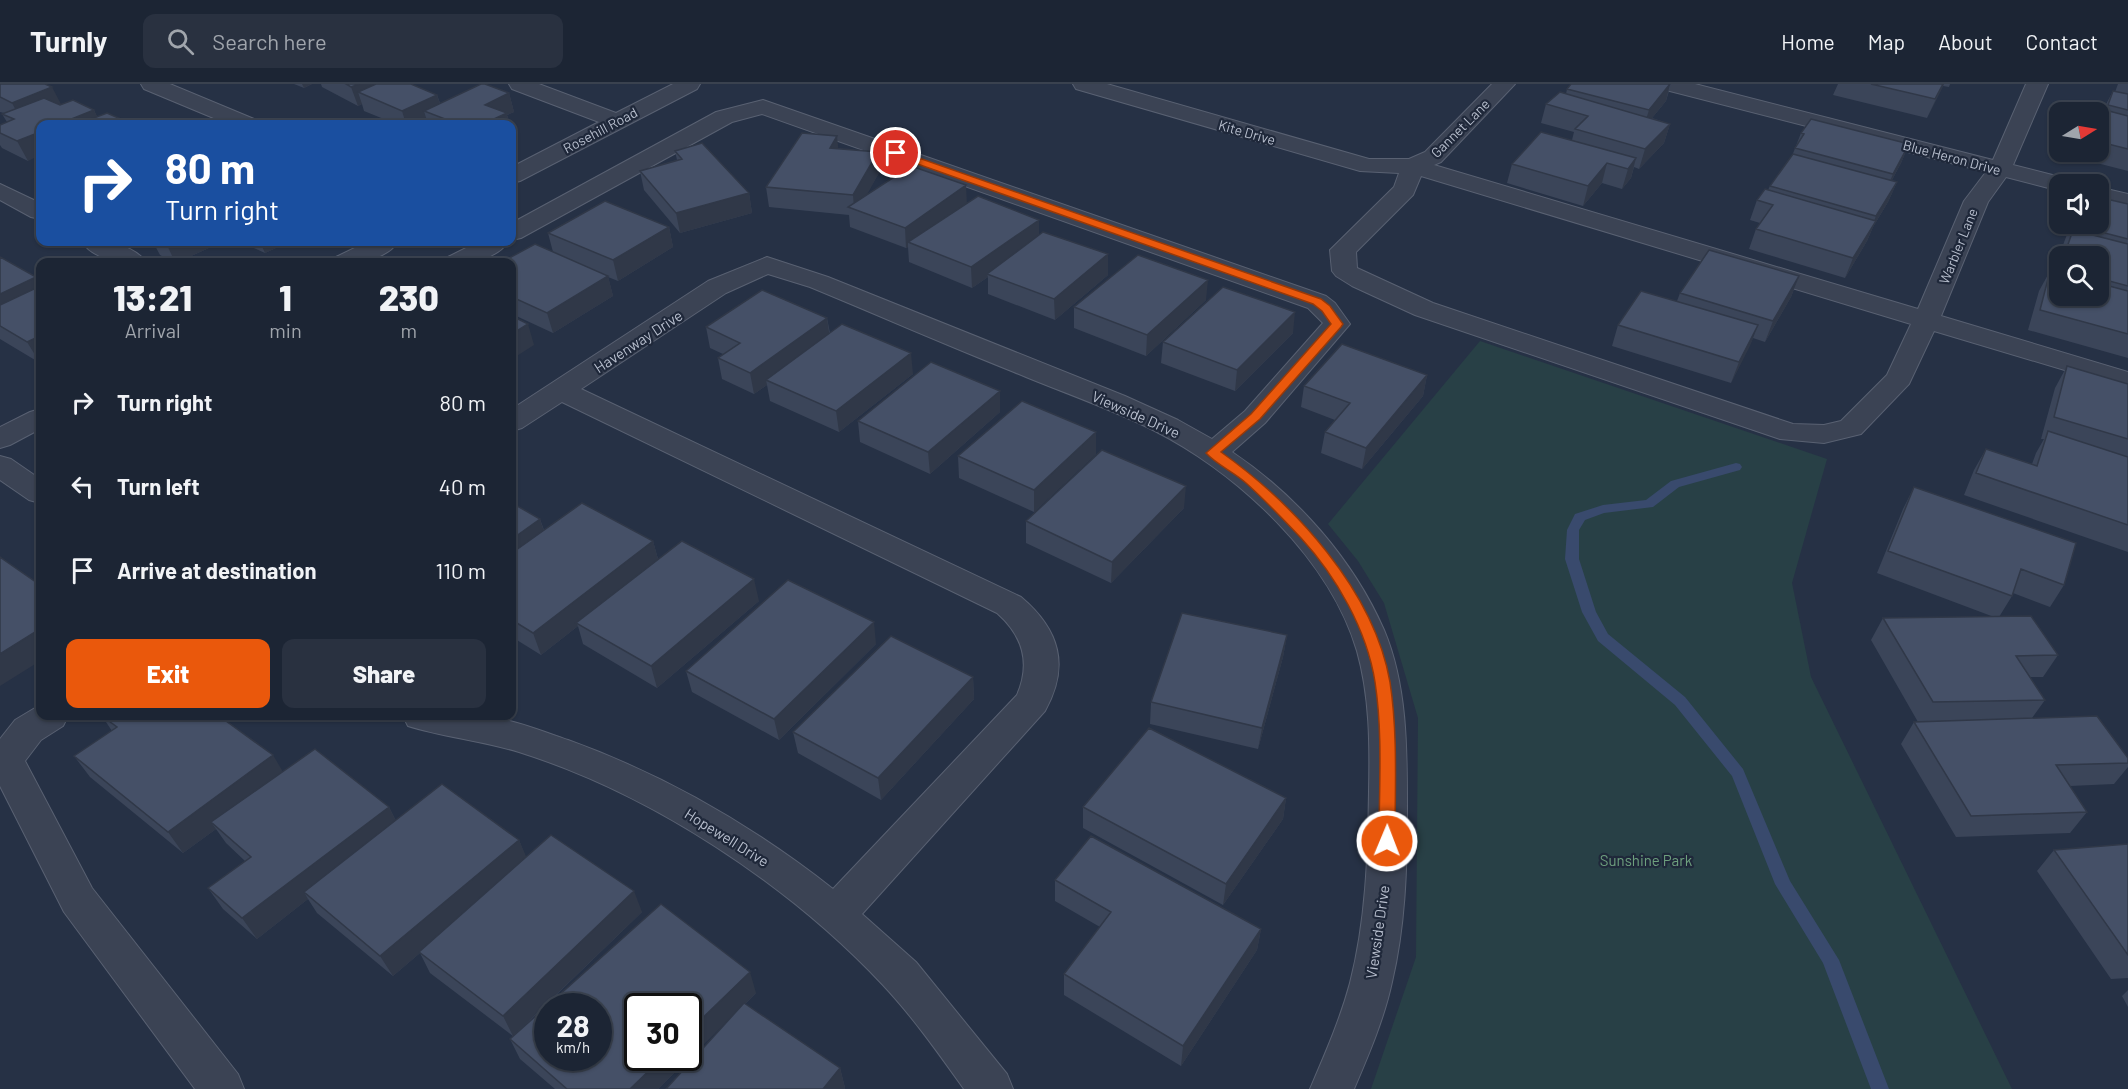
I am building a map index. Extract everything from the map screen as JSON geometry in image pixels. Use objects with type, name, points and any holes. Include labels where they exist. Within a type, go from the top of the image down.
[{"type":"street","points":[[152,84],[237,120]]},
{"type":"street","points":[[520,84],[617,121]]},
{"type":"street","name":"Rosehill Road","points":[[516,174],[688,84]]},
{"type":"street","name":"Kite Drive","points":[[1084,84],[1368,166],[1413,166]]},
{"type":"street","name":"Gannet Lane","points":[[1413,166],[1433,157],[1504,84]]},
{"type":"street","name":"Blue Heron Drive","points":[[1670,84],[2049,181]]},
{"type":"street","name":"Warbler Lane","points":[[1413,166],[1405,190],[1343,250],[1345,271],[1361,281],[1424,309],[1790,433],[1824,434],[1851,428],[1899,378],[1976,201],[2000,169],[2037,84]]},
{"type":"street","points":[[516,231],[724,117],[763,107],[1317,302],[1326,309],[1337,324],[1255,417],[1213,453]]},
{"type":"street","points":[[1413,166],[2128,381]]},
{"type":"street","points":[[0,191],[36,211]]},
{"type":"street","points":[[2109,197],[2128,201]]},
{"type":"street","points":[[102,246],[125,258]]},
{"type":"street","points":[[353,258],[378,246]]},
{"type":"street","points":[[465,258],[487,246]]},
{"type":"street","name":"Viewside Drive","points":[[767,265],[819,282],[1169,426],[1250,479],[1291,519],[1321,553],[1347,592],[1367,630],[1382,680],[1387,722],[1387,841],[1382,916],[1371,981],[1351,1044],[1332,1089]]},
{"type":"street","name":"Havenway Drive","points":[[516,419],[717,288],[767,265]]},
{"type":"street","points":[[561,391],[1009,605],[1026,619],[1038,645],[1042,672],[1032,702],[836,914]]},
{"type":"street","points":[[0,439],[36,420]]},
{"type":"street","points":[[0,466],[36,490]]},
{"type":"street","points":[[44,720],[28,730],[5,759],[78,900],[222,1089]]},
{"type":"street","name":"Hopewell Drive","points":[[438,720],[529,741],[638,784],[757,853],[836,914],[900,974],[991,1089]]},
{"type":"green space","name":"Sunshine Park","points":[[1480,341],[1827,459],[1792,583],[1811,677],[2012,1089],[1371,1089],[1416,957],[1418,718],[1384,603],[1358,561],[1328,524]]},
{"type":"building","points":[[0,84],[45,84],[52,87],[12,103],[0,97]]},
{"type":"building","points":[[376,84],[411,84],[437,95],[402,111],[358,92]]},
{"type":"building","points":[[481,84],[509,93],[485,105],[507,113],[492,120],[448,120],[424,111]]},
{"type":"building","points":[[1571,84],[1670,84],[1649,110],[1567,89]]},
{"type":"building","points":[[1871,84],[1943,84],[1935,99]]},
{"type":"building","points":[[2113,91],[2128,94],[2128,110],[2109,105]]},
{"type":"building","points":[[1560,92],[1670,124],[1645,149],[1575,129],[1588,116],[1546,104]]},
{"type":"building","points":[[44,98],[60,105],[73,100],[94,110],[69,120],[36,120],[36,134],[17,141],[0,133],[0,125],[14,119],[2,114]]},
{"type":"building","points":[[2109,111],[2128,116],[2128,149],[2109,144]]},
{"type":"building","points":[[107,113],[123,120],[89,120]]},
{"type":"building","points":[[1811,119],[1909,144],[1893,174],[1795,148],[1804,134],[1801,133]]},
{"type":"building","points":[[1541,132],[1636,158],[1628,169],[1607,163],[1588,186],[1512,164]]},
{"type":"building","points":[[802,133],[837,136],[830,148],[878,152],[853,195],[766,187]]},
{"type":"building","points":[[702,143],[749,193],[676,213],[640,171],[682,159],[675,151]]},
{"type":"building","points":[[1793,154],[1897,182],[1876,216],[1770,186]]},
{"type":"building","points":[[911,166],[966,185],[905,228],[848,207]]},
{"type":"building","points":[[1765,189],[1876,221],[1853,258],[1756,229],[1773,205],[1757,200]]},
{"type":"building","points":[[978,196],[1039,220],[971,267],[908,242]]},
{"type":"building","points":[[2109,200],[2128,204],[2128,239],[2109,234]]},
{"type":"building","points":[[605,201],[669,227],[613,260],[548,233]]},
{"type":"building","points":[[1043,232],[1108,254],[1054,299],[987,274]]},
{"type":"building","points":[[2072,234],[2089,234],[2128,244],[2128,286],[2109,281],[2109,246],[2067,246]]},
{"type":"building","points":[[535,244],[608,276],[547,313],[516,299],[516,258],[509,258]]},
{"type":"building","points":[[1709,250],[1799,276],[1773,321],[1680,293]]},
{"type":"building","points":[[1138,255],[1208,280],[1147,335],[1074,307]]},
{"type":"building","points":[[0,257],[36,277],[0,294]]},
{"type":"building","points":[[2049,275],[2049,306],[2109,306],[2109,286],[2128,291],[2128,334],[2040,310]]},
{"type":"building","points":[[1223,287],[1295,312],[1237,370],[1163,342]]},
{"type":"building","points":[[36,288],[36,338],[27,342],[0,326],[0,305]]},
{"type":"building","points":[[762,290],[827,318],[750,373],[718,358],[740,343],[706,327]]},
{"type":"building","points":[[1641,291],[1758,325],[1739,362],[1618,325]]},
{"type":"building","points":[[516,318],[528,324],[516,332]]},
{"type":"building","points":[[842,324],[911,353],[836,411],[766,380]]},
{"type":"building","points":[[1342,344],[1427,375],[1366,448],[1325,432],[1350,403],[1304,386]]},
{"type":"building","points":[[931,362],[1000,391],[928,452],[858,421]]},
{"type":"building","points":[[2067,366],[2128,384],[2128,439],[2054,417]]},
{"type":"building","points":[[1022,401],[1096,432],[1034,490],[958,456]]},
{"type":"building","points":[[2048,431],[2128,457],[2128,525],[1976,473],[1986,449],[2037,466]]},
{"type":"building","points":[[1102,450],[1186,486],[1112,562],[1026,521]]},
{"type":"building","points":[[1914,487],[2076,543],[2064,585],[2021,569],[2012,596],[1888,551]]},
{"type":"building","points":[[582,503],[653,541],[533,633],[516,622],[516,550]]},
{"type":"building","points":[[516,505],[540,519],[516,536]]},
{"type":"building","points":[[682,541],[754,579],[651,666],[576,623]]},
{"type":"building","points":[[0,557],[36,582],[36,632],[0,654]]},
{"type":"building","points":[[788,580],[874,622],[774,719],[686,671]]},
{"type":"building","points":[[1182,613],[1287,635],[1262,728],[1151,702]]},
{"type":"building","points":[[2031,616],[2058,655],[2016,656],[2045,700],[1933,702],[1883,618]]},
{"type":"building","points":[[891,636],[973,677],[878,778],[793,732]]},
{"type":"building","points":[[2097,716],[2128,758],[2128,763],[2056,765],[2087,812],[1971,816],[1914,722]]},
{"type":"building","points":[[107,720],[225,720],[273,755],[168,832],[74,756],[117,727]]},
{"type":"building","points":[[1149,728],[1286,798],[1226,884],[1083,807]]},
{"type":"building","points":[[315,749],[389,807],[242,918],[208,888],[251,857],[211,822]]},
{"type":"building","points":[[442,784],[519,840],[380,956],[304,892]]},
{"type":"building","points":[[551,835],[634,891],[503,1016],[419,952]]},
{"type":"building","points":[[1091,836],[1261,929],[1183,1046],[1064,974],[1111,912],[1055,880]]},
{"type":"building","points":[[2128,844],[2128,955],[2054,850]]},
{"type":"building","points":[[661,904],[750,972],[702,1018],[702,993],[624,993],[624,1071],[649,1071],[630,1089],[567,1089],[546,1071],[612,1071],[612,993],[561,993]]},
{"type":"building","points":[[744,1003],[840,1068],[823,1089],[666,1089],[682,1071],[702,1071],[702,1049]]},
{"type":"building","points":[[534,1018],[534,1060],[510,1039]]},
{"type":"waterway","points":[[1736,467],[1675,484],[1649,504],[1603,509],[1580,517],[1573,530],[1572,559],[1589,612],[1603,637],[1680,701],[1738,773],[1783,884],[1830,960],[1880,1089]]},
{"type":"route","points":[[896,153],[1317,302],[1326,309],[1337,324],[1255,417],[1213,453],[1250,479],[1291,519],[1321,553],[1347,592],[1367,630],[1382,680],[1387,722],[1387,841]]}]
